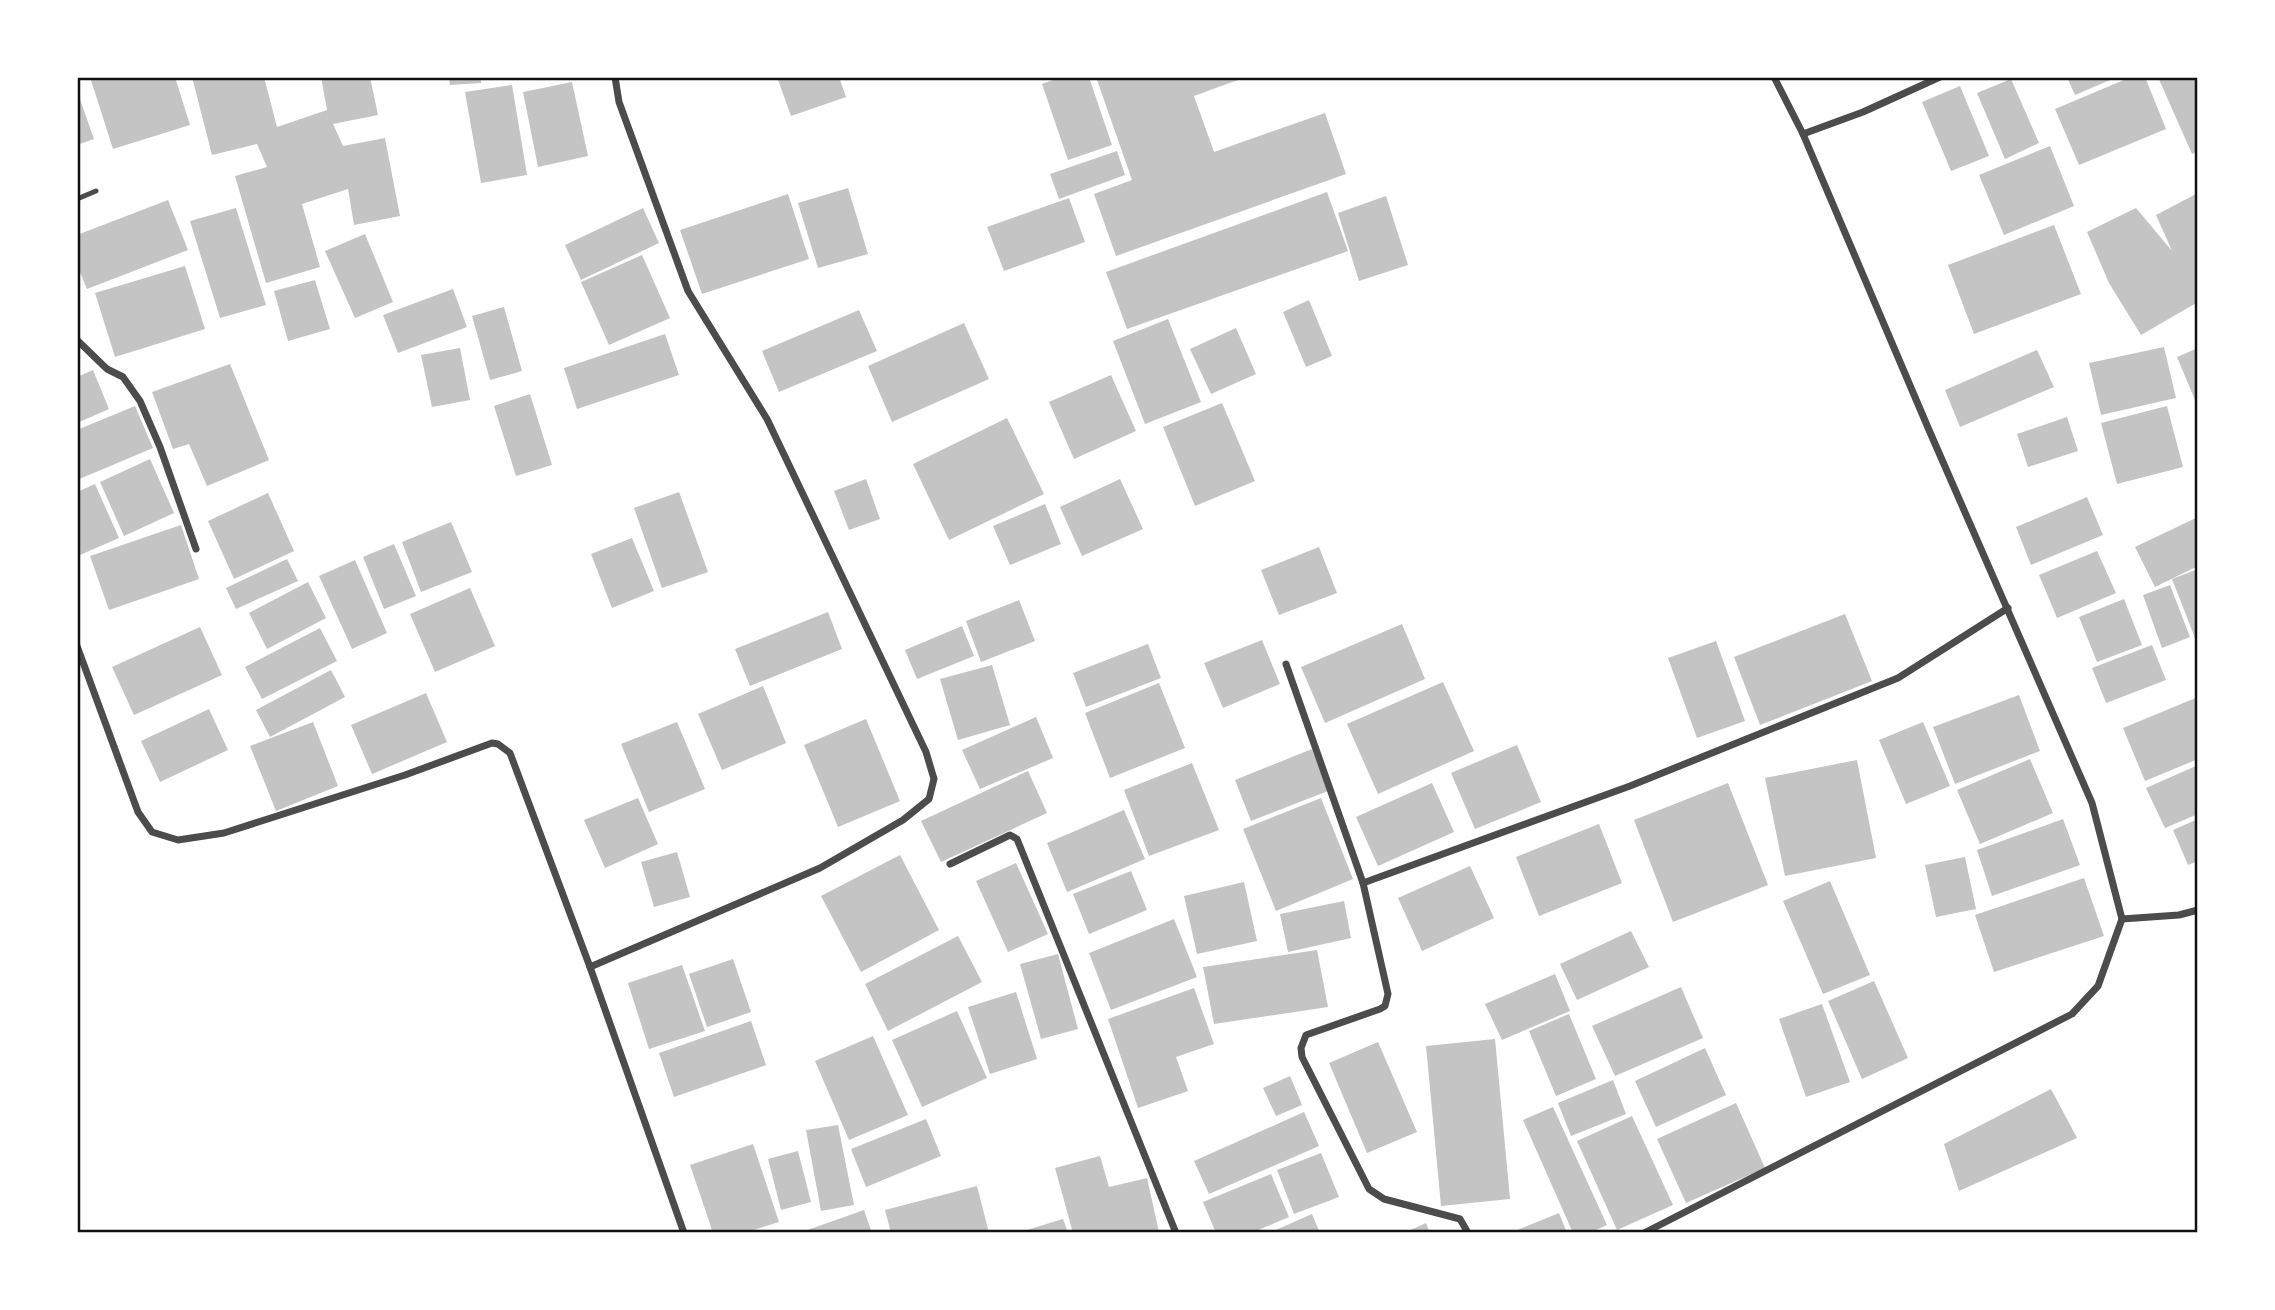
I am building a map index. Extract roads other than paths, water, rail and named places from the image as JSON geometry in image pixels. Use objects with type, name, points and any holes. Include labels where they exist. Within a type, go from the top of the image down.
[{"type":"street","points":[[590,967],[820,868],[902,820],[929,799],[934,779],[926,752],[767,419],[688,290],[619,103],[615,77]]},
{"type":"street","points":[[1644,1233],[2071,1013],[2098,986],[2122,919],[2092,803],[1803,134],[1774,77]]},
{"type":"street","points":[[1803,134],[1863,112],[1940,77]]},
{"type":"street","points":[[77,340],[107,369],[123,377],[140,401],[196,549]]},
{"type":"street","points":[[1363,883],[1630,786],[1898,678],[2008,608]]},
{"type":"street","points":[[77,646],[138,812],[152,832],[178,840],[224,833],[405,775],[492,743],[510,753],[590,967],[684,1233]]},
{"type":"street","points":[[1286,664],[1363,883],[1388,995],[1388,1001],[1380,1009],[1306,1035],[1301,1048],[1302,1057],[1369,1189],[1384,1199],[1460,1219],[1468,1233]]},
{"type":"street","points":[[950,864],[1000,838],[1010,835],[1017,839],[1176,1233]]},
{"type":"street","points":[[2122,919],[2179,915],[2198,910]]},
{"type":"lane","points":[[77,199],[96,191]]}]
